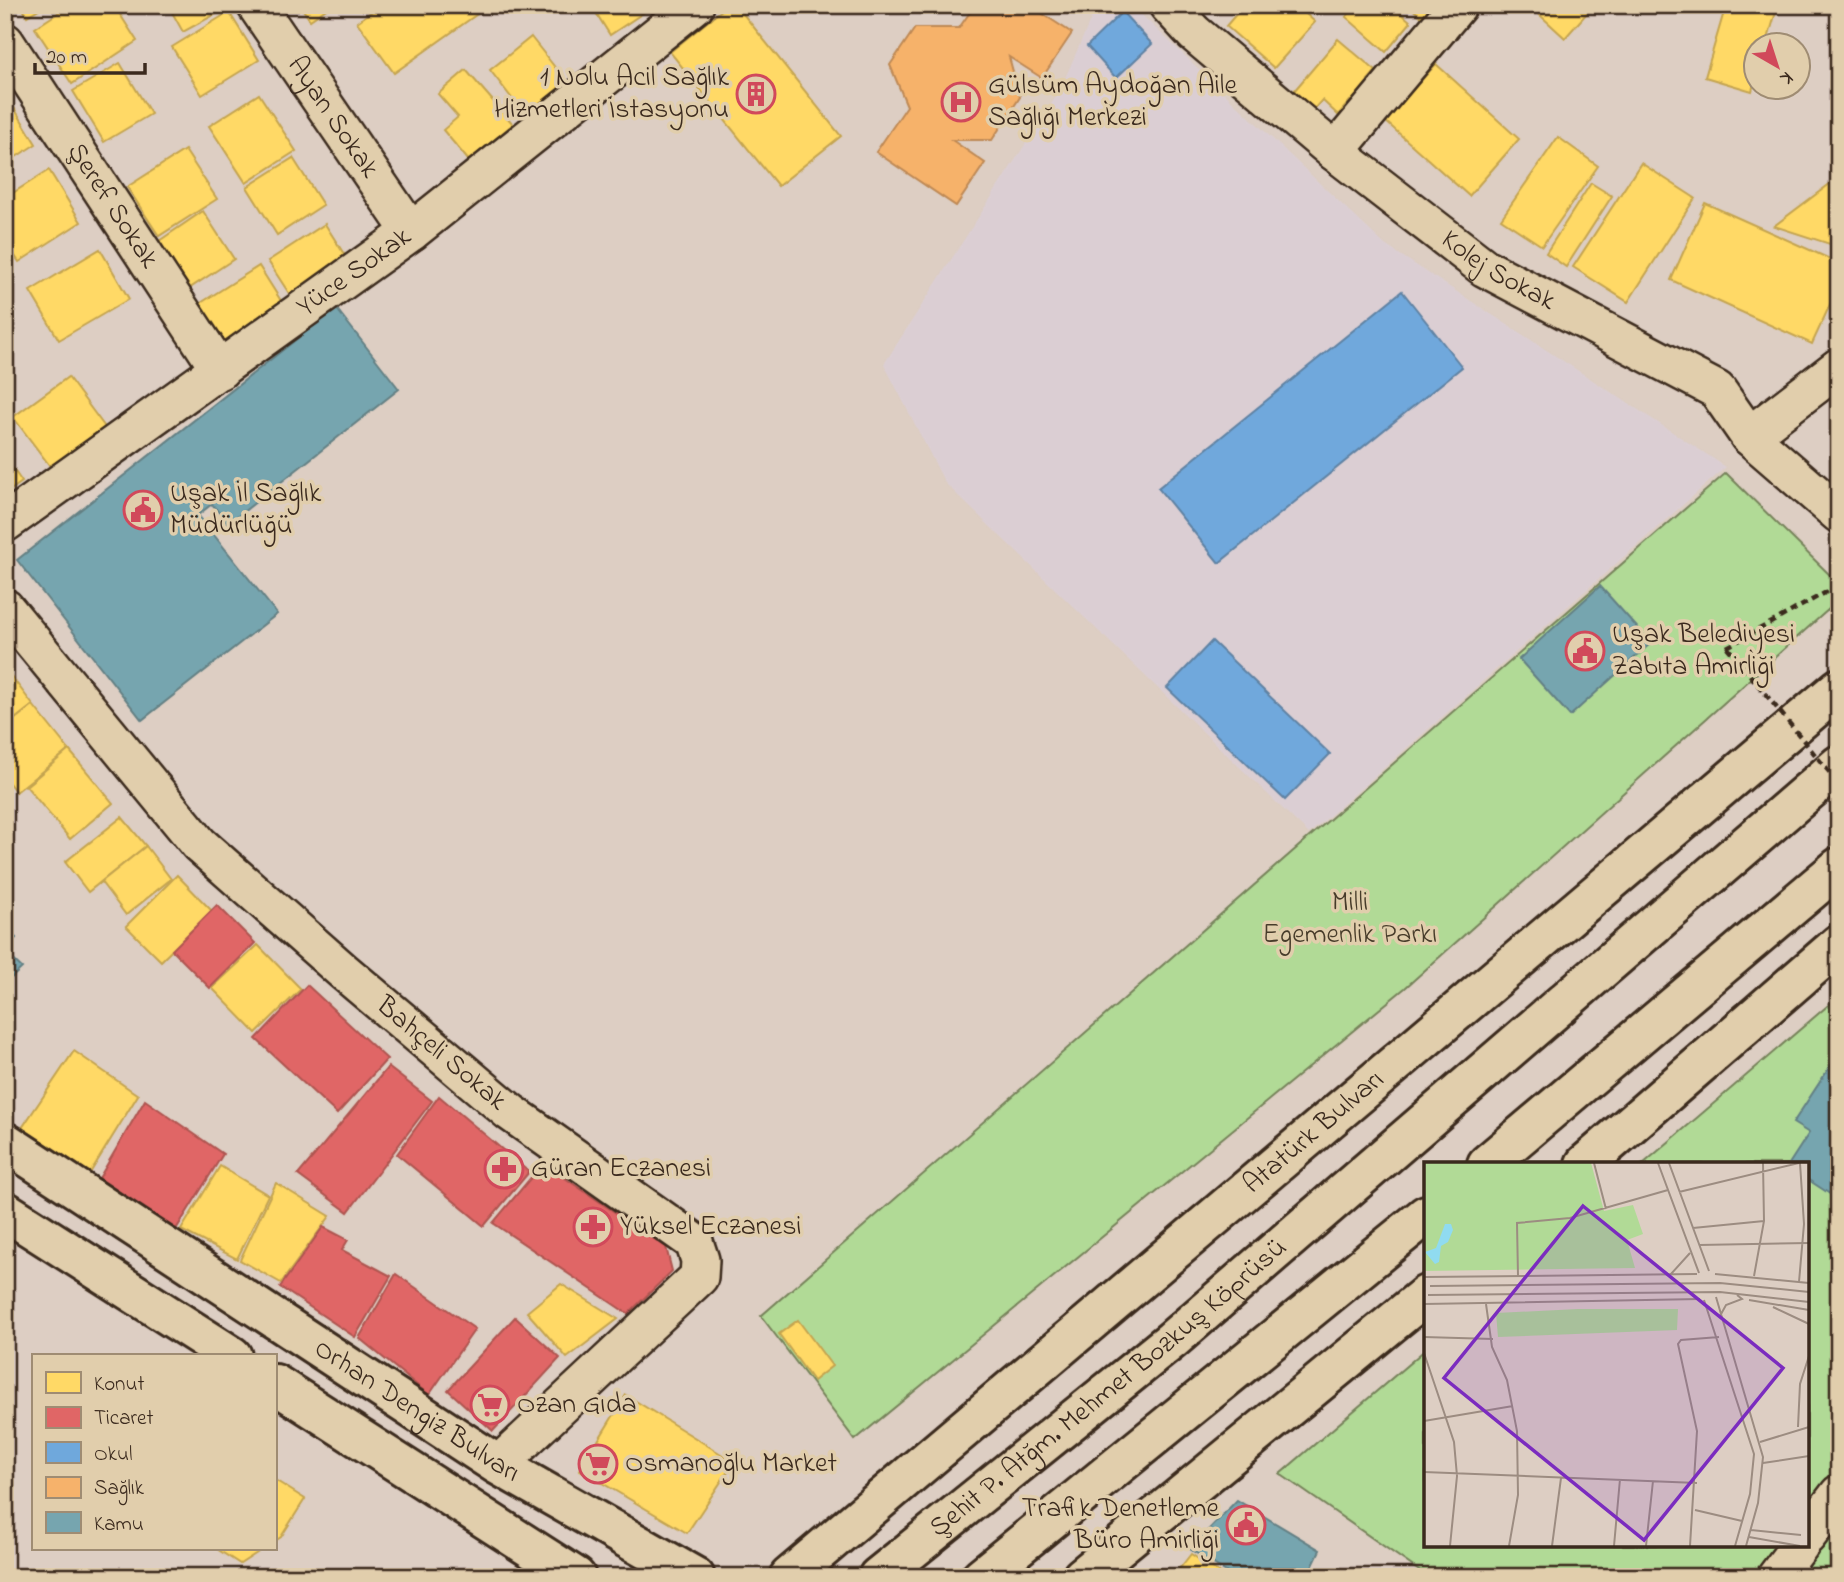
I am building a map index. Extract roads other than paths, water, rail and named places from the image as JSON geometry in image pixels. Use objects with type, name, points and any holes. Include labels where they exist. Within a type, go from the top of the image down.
[{"type":"main road","name":"Atatürk Bulvarı","points":[[789,1577],[1839,688]]},
{"type":"main road","name":"Şehit P. Atğm. Mehmet Bozkuş Köprüsü","points":[[878,1577],[1172,1340],[1305,1228],[1839,765]]},
{"type":"main road","points":[[1489,1162],[1839,867]]},
{"type":"main road","points":[[1588,1162],[1839,943]]},
{"type":"main road","name":"Orhan Dengiz Bulvarı","points":[[5,1142],[498,1465],[695,1577]]},
{"type":"main road","points":[[5,1211],[229,1354]]},
{"type":"main road","points":[[981,1577],[1424,1217]]},
{"type":"main road","points":[[1082,1577],[1424,1297]]},
{"type":"main road","name":"Orhan Dengiz Bulvarı","points":[[276,1385],[576,1577]]},
{"type":"street","name":"Ayan Sokak","points":[[256,5],[411,232]]},
{"type":"street","name":"Yüce Sokak","points":[[5,523],[411,232],[695,5]]},
{"type":"street","name":"Kolej Sokak","points":[[1168,5],[1195,33],[1335,152],[1485,268],[1717,390],[1749,436],[1839,514]]},
{"type":"street","points":[[1335,152],[1458,5]]},
{"type":"street","name":"Şeref Sokak","points":[[5,42],[219,370]]},
{"type":"street","points":[[1749,436],[1839,367]]},
{"type":"street","name":"Bahçeli Sokak","points":[[5,608],[200,844],[343,971],[510,1112],[694,1242],[701,1260],[698,1277],[498,1465]]},
{"type":"street","points":[[1809,1533],[1839,1494]]},
{"type":"street","points":[[1776,1577],[1798,1547]]},
{"type":"place","name":"1 Nolu Acil Sağlık Hizmetleri İstasyonu","points":[[756,94]]},
{"type":"place","name":"Gülsüm Aydoğan Aile Sağlığı Merkezi","points":[[961,102]]},
{"type":"place","name":"Uşak İl Sağlık Müdürlüğü","points":[[143,510]]},
{"type":"place","name":"Uşak Belediyesi Zabıta Amirliği","points":[[1585,651]]},
{"type":"place","name":"Güran Eczanesi","points":[[504,1169]]},
{"type":"place","name":"Yüksel Eczanesi","points":[[593,1227]]},
{"type":"place","name":"Ozan Gıda","points":[[490,1405]]},
{"type":"place","name":"Osmanoğlu Market","points":[[598,1464]]},
{"type":"place","name":"Trafik Denetleme Büro Amirliği","points":[[1246,1525]]},
{"type":"park label","name":"Milli Egemenlik Parkı","points":[[1350,919]]}]
